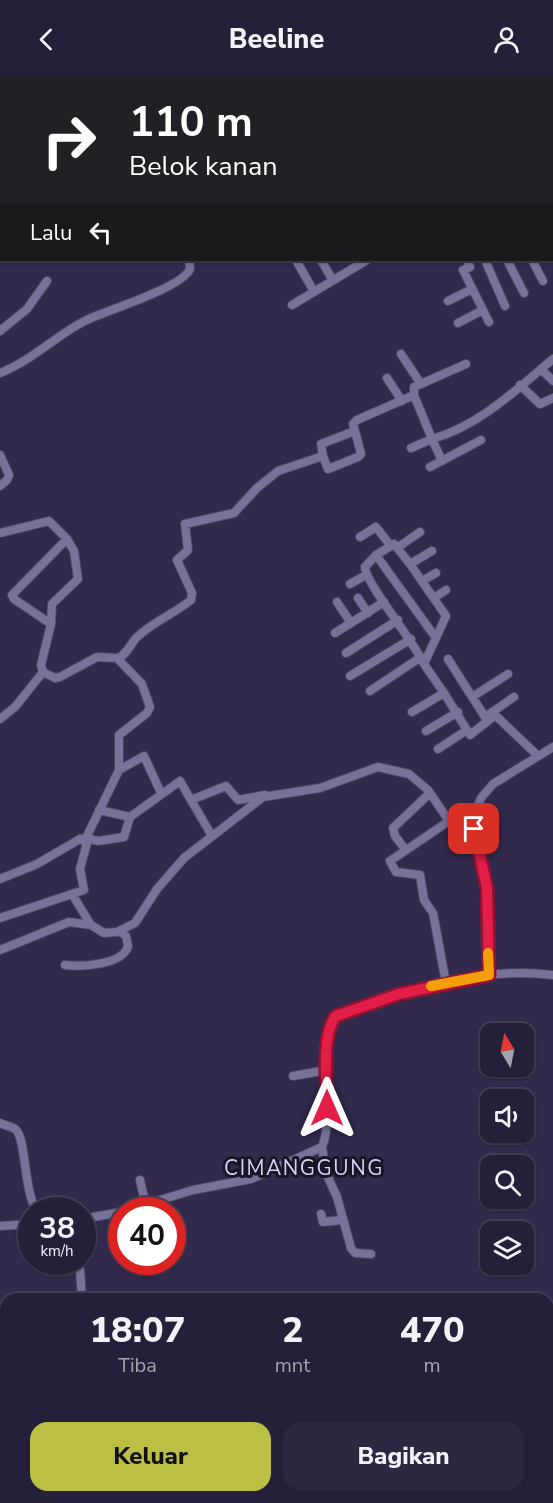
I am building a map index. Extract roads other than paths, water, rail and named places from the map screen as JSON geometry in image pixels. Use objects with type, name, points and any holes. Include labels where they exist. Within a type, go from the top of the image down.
[{"type":"street","points":[[0,373],[23,362],[92,318],[133,303],[184,278],[190,269],[189,261]]},
{"type":"street","points":[[297,261],[313,290]]},
{"type":"street","points":[[322,261],[332,279]]},
{"type":"street","points":[[486,261],[505,306]]},
{"type":"street","points":[[508,261],[524,293]]},
{"type":"street","points":[[533,261],[543,281]]},
{"type":"street","points":[[468,263],[464,270],[489,322]]},
{"type":"street","points":[[292,305],[332,279],[348,264]]},
{"type":"street","points":[[0,331],[27,309],[47,281]]},
{"type":"street","points":[[448,301],[472,289]]},
{"type":"street","points":[[458,323],[483,310]]},
{"type":"street","points":[[401,354],[421,384]]},
{"type":"street","points":[[411,448],[452,433],[493,409],[553,359]]},
{"type":"street","points":[[442,461],[414,395],[414,387],[466,364]]},
{"type":"street","points":[[541,369],[553,381]]},
{"type":"street","points":[[387,378],[402,401]]},
{"type":"street","points":[[520,385],[540,404],[553,398]]},
{"type":"street","points":[[355,431],[321,444],[328,469],[361,454],[355,431],[353,424],[357,420],[414,395]]},
{"type":"street","points":[[430,467],[481,440]]},
{"type":"street","points":[[0,455],[9,475],[0,486]]},
{"type":"street","points":[[0,533],[49,520],[75,551],[78,580],[54,601],[41,666],[43,672],[55,678],[60,677],[97,657],[122,657],[137,638],[161,618],[191,600],[192,593],[177,560],[188,550],[185,524],[228,516],[279,471],[323,456]]},
{"type":"street","points":[[360,537],[376,526],[410,564],[446,616],[423,660],[370,692]]},
{"type":"street","points":[[420,532],[367,562],[366,575],[411,639],[458,712],[470,735],[514,697]]},
{"type":"street","points":[[51,624],[14,599],[12,595],[67,540]]},
{"type":"street","points":[[410,564],[432,551]]},
{"type":"street","points":[[376,555],[436,638]]},
{"type":"street","points":[[422,581],[436,573]]},
{"type":"street","points":[[350,584],[366,575]]},
{"type":"street","points":[[434,598],[446,590]]},
{"type":"street","points":[[358,598],[368,613]]},
{"type":"street","points":[[337,602],[351,623]]},
{"type":"street","points":[[334,633],[384,602]]},
{"type":"street","points":[[346,653],[398,620]]},
{"type":"street","points":[[350,676],[411,639]]},
{"type":"street","points":[[0,879],[37,864],[83,838],[99,810],[118,770],[119,735],[147,713],[150,705],[142,684],[117,658]]},
{"type":"street","points":[[448,659],[485,717],[494,713]]},
{"type":"street","points":[[0,718],[15,707],[43,672]]},
{"type":"street","points":[[472,697],[508,674]]},
{"type":"street","points":[[412,712],[444,693]]},
{"type":"street","points":[[426,731],[458,712]]},
{"type":"street","points":[[494,713],[538,756]]},
{"type":"street","points":[[438,749],[468,730]]},
{"type":"street","points":[[489,975],[487,888],[474,829],[474,816],[486,791],[518,767],[553,747]]},
{"type":"street","points":[[118,770],[144,756],[161,794]]},
{"type":"street","points":[[191,800],[226,786],[238,800],[320,788],[378,767],[409,774],[430,793],[449,821],[458,826],[474,829]]},
{"type":"street","points":[[83,838],[98,841],[124,837],[130,817],[180,781],[212,836]]},
{"type":"street","points":[[405,849],[395,836],[393,828],[430,793]]},
{"type":"street","points":[[0,951],[69,922],[91,925],[109,934],[135,923],[167,876],[184,858],[237,819],[253,804],[269,795]]},
{"type":"street","points":[[99,810],[130,817]]},
{"type":"street","points":[[446,983],[433,913],[424,900],[420,875],[396,872],[390,862],[391,858],[449,821]]},
{"type":"street","points":[[0,918],[84,890],[80,869],[87,843],[83,838]]},
{"type":"street","points":[[72,894],[91,925]]},
{"type":"street","points":[[65,965],[88,966],[122,955],[128,946],[126,936],[119,931]]},
{"type":"street","points":[[371,1254],[352,1251],[337,1197],[326,1173],[322,1147],[327,1108],[327,1045],[332,1022],[336,1016],[399,994],[446,983],[489,975],[553,975]]},
{"type":"street","points":[[293,1076],[327,1070]]},
{"type":"street","points":[[0,1123],[14,1128],[19,1135],[26,1184],[31,1197]]},
{"type":"street","points":[[172,1197],[193,1190],[255,1178],[322,1147]]},
{"type":"street","points":[[140,1180],[144,1197]]},
{"type":"street","points":[[321,1214],[323,1222],[342,1220]]},
{"type":"street","points":[[0,1226],[18,1225]]},
{"type":"street","points":[[80,1275],[82,1293]]},
{"type":"district","name":"CIMANGGUNG","points":[[304,1168]]}]
